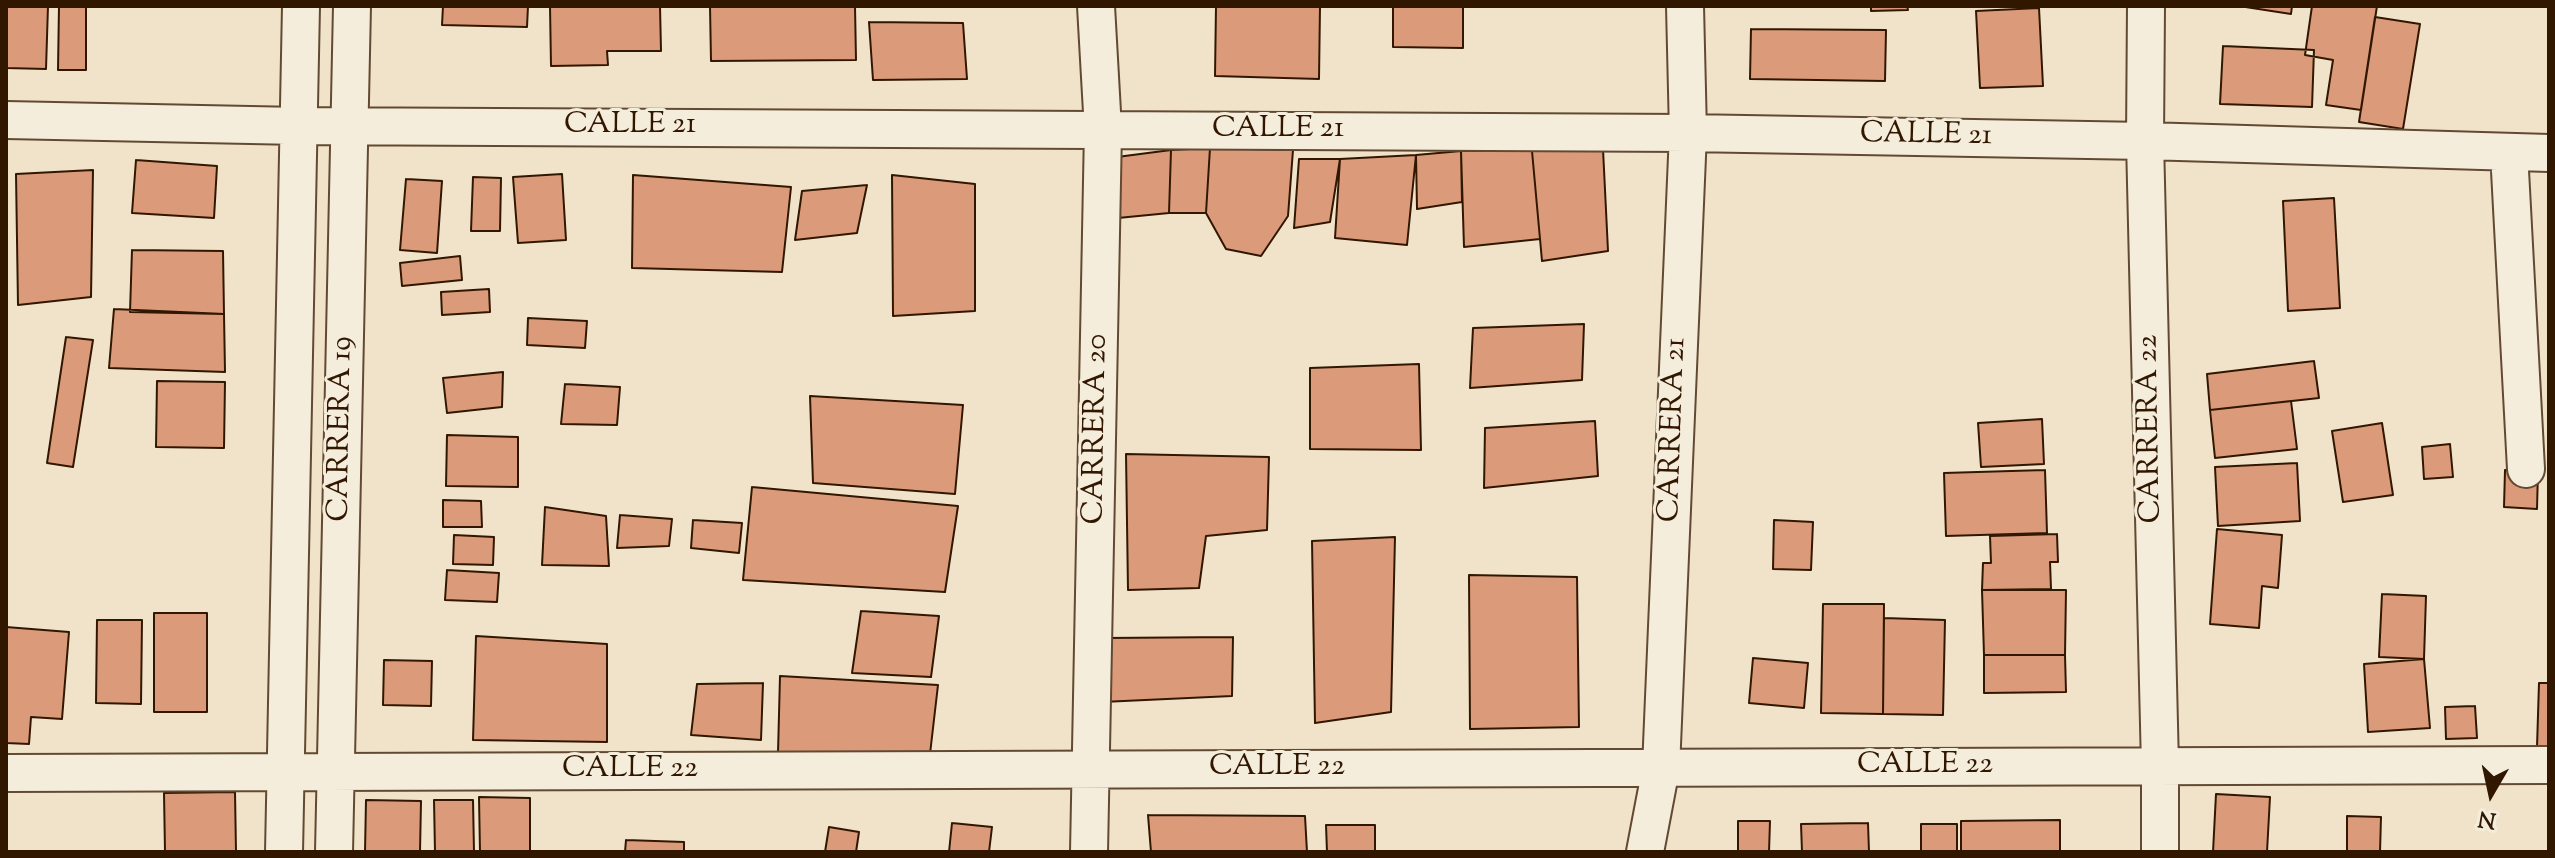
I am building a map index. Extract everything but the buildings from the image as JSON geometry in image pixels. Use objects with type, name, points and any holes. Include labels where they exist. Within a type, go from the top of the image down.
[{"type":"street","name":"CARRERA 19","points":[[284,852],[301,6]]},
{"type":"street","name":"CARRERA 19","points":[[334,852],[352,6]]},
{"type":"street","name":"CARRERA 20","points":[[1089,852],[1103,130],[1096,6]]},
{"type":"street","name":"CARRERA 21","points":[[1645,852],[1661,768],[1688,133],[1685,6]]},
{"type":"street","name":"CARRERA 22","points":[[2146,6],[2145,141],[2160,852]]},
{"type":"street","name":"CALLE 21","points":[[6,120],[299,126],[1688,133],[2145,141],[2549,153]]},
{"type":"street","points":[[2509,152],[2526,469]]},
{"type":"street","name":"CALLE 22","points":[[6,773],[2549,765]]}]
